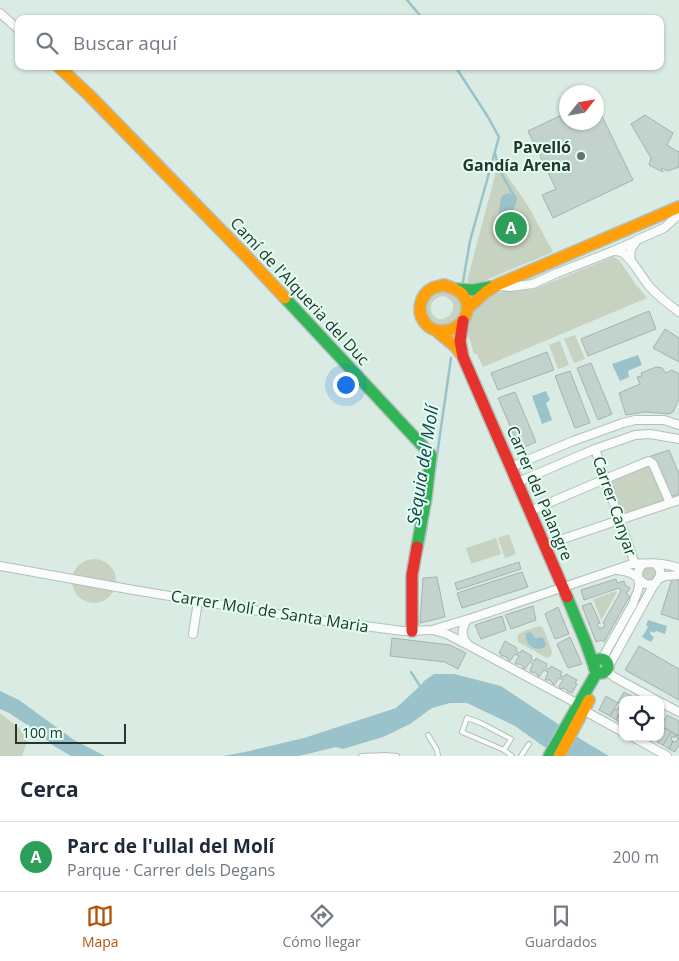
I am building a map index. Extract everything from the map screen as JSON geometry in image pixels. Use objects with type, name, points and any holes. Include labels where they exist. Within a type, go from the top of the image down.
[{"type":"street","points":[[0,13],[15,26]]},
{"type":"street","name":"Camí de l'Alqueria del Duc","points":[[62,70],[245,255],[431,455],[426,498],[412,575],[412,631]]},
{"type":"street","points":[[679,206],[497,285],[475,291],[457,289],[444,284],[436,286],[424,294],[420,302],[420,316],[429,328],[438,332],[453,330],[463,321],[468,308],[497,285],[510,287],[533,284],[664,228],[679,212]]},
{"type":"street","points":[[630,260],[631,249],[637,240]]},
{"type":"street","points":[[613,251],[621,253],[630,260],[648,285],[679,312]]},
{"type":"street","points":[[457,289],[462,294],[468,308]]},
{"type":"street","name":"Carrer del Palangre","points":[[463,321],[460,342],[463,357],[586,643],[596,654],[602,668]]},
{"type":"street","name":"Carrer del Palangre","points":[[438,332],[455,346],[463,357]]},
{"type":"street","points":[[511,467],[623,422],[664,420],[679,425]]},
{"type":"street","points":[[518,482],[622,439],[650,434],[679,439]]},
{"type":"street","name":"Carrer Canyar","points":[[595,449],[635,564]]},
{"type":"street","points":[[530,510],[649,461],[670,503]]},
{"type":"street","points":[[545,545],[679,500]]},
{"type":"street","points":[[432,630],[625,566],[650,562],[679,568]]},
{"type":"street","points":[[549,756],[572,723],[602,668],[633,604],[639,587],[638,575],[640,568],[644,564]]},
{"type":"street","points":[[602,668],[660,576],[660,569],[656,564]]},
{"type":"street","name":"Carrer Molí de Santa Maria","points":[[0,566],[295,617],[403,631],[432,630]]},
{"type":"street","points":[[616,570],[626,571],[649,585],[666,576],[679,575]]},
{"type":"street","points":[[193,634],[198,601]]},
{"type":"street","points":[[468,645],[463,639],[462,634],[464,624],[469,619]]},
{"type":"street","points":[[432,630],[446,634],[468,645],[619,730]]},
{"type":"street","points":[[602,668],[614,677],[649,696]]},
{"type":"street","points":[[664,704],[679,712]]},
{"type":"street","points":[[559,756],[572,723]]},
{"type":"street","points":[[640,741],[667,756]]},
{"type":"lane","points":[[504,750],[511,739],[481,723],[467,718],[462,732],[504,750],[512,756]]},
{"type":"lane","points":[[428,735],[437,750],[438,756]]},
{"type":"lane","points":[[521,756],[529,744]]},
{"type":"lane","points":[[361,756],[397,756]]},
{"type":"green space","points":[[497,168],[503,170],[527,204],[553,252],[474,285],[467,281]]},
{"type":"green space","points":[[613,257],[619,260],[647,298],[483,367],[477,354],[474,354],[467,330],[471,311],[482,300],[504,291],[532,290]]},
{"type":"green space","points":[[436,289],[455,293],[462,304],[462,310],[457,322],[445,328],[427,321],[423,303]],"holes":[[[443,296],[453,304],[450,314],[446,318],[436,318],[431,310],[433,301]]]},
{"type":"green space","points":[[575,335],[585,359],[574,363],[564,339]]},
{"type":"green space","points":[[560,341],[569,365],[558,369],[549,345]]},
{"type":"green space","points":[[647,465],[652,466],[667,501],[622,515],[609,480]]},
{"type":"green space","points":[[509,534],[516,554],[505,558],[498,538]]},
{"type":"green space","points":[[496,538],[501,554],[471,564],[466,548]]},
{"type":"green space","points":[[90,559],[98,559],[110,565],[116,581],[110,597],[98,603],[90,603],[78,597],[72,585],[72,577],[78,565]]},
{"type":"green space","points":[[646,567],[652,567],[656,574],[652,581],[646,581],[642,577],[642,571]]},
{"type":"green space","points":[[617,592],[601,619],[593,599]]},
{"type":"green space","points":[[539,626],[543,628],[552,651],[551,656],[547,658],[518,642],[517,638],[521,633]],"holes":[[[526,633],[533,634],[535,638],[546,641],[544,648],[537,649],[528,644]]]},
{"type":"green space","points":[[0,713],[29,736],[22,756],[0,756]]},
{"type":"water","points":[[508,193],[516,196],[517,201],[510,224],[503,226],[498,224],[497,218],[502,196]]},
{"type":"water","points":[[638,355],[642,365],[628,371],[629,377],[620,381],[612,364]]},
{"type":"water","points":[[546,391],[550,400],[546,403],[552,420],[542,424],[532,396]]},
{"type":"water","points":[[648,620],[667,626],[665,634],[651,631],[650,634],[654,637],[651,642],[642,637],[648,627],[646,625]]},
{"type":"water","points":[[529,632],[535,638],[541,637],[544,639],[546,643],[544,648],[533,648],[528,644],[526,633]]},
{"type":"water","points":[[434,674],[454,674],[501,686],[609,756],[559,756],[515,726],[467,703],[450,703],[432,708],[410,724],[383,737],[343,749],[336,747],[299,756],[223,756],[304,738],[396,708]]},
{"type":"water","points":[[0,691],[19,700],[74,740],[105,756],[71,756],[54,746],[32,728],[0,709]]},
{"type":"building","points":[[645,115],[673,133],[667,145],[679,151],[679,167],[668,171],[661,168],[663,172],[649,165],[651,158],[631,124]]},
{"type":"building","name":"Pavelló Gandía Arena","points":[[559,116],[559,130],[604,130],[604,120],[633,180],[553,218],[542,195],[556,189],[528,131]]},
{"type":"building","points":[[649,311],[656,329],[588,356],[581,339]]},
{"type":"building","points":[[665,329],[679,338],[679,362],[653,348]]},
{"type":"building","points":[[547,352],[554,370],[498,390],[491,373]]},
{"type":"building","points":[[591,363],[612,414],[598,420],[577,368]]},
{"type":"building","points":[[656,367],[662,368],[666,373],[672,370],[679,374],[679,399],[673,412],[669,414],[645,412],[626,415],[619,393],[640,384],[637,377],[642,376],[641,373]]},
{"type":"building","points":[[570,371],[590,423],[575,428],[555,376]]},
{"type":"building","points":[[515,392],[536,442],[520,449],[498,398]]},
{"type":"building","points":[[669,450],[679,474],[679,494],[673,496],[668,494],[651,456]]},
{"type":"building","points":[[519,562],[521,569],[457,590],[455,583]]},
{"type":"building","points":[[522,572],[528,587],[462,608],[457,593]]},
{"type":"building","points":[[437,577],[445,617],[420,623],[423,578]]},
{"type":"building","points":[[616,579],[617,583],[624,581],[625,585],[630,588],[626,594],[630,596],[604,642],[601,640],[596,642],[582,606],[591,603],[600,623],[597,624],[599,628],[603,628],[605,624],[603,623],[621,591],[619,588],[584,600],[581,590]]},
{"type":"building","points":[[672,579],[679,580],[679,620],[661,614]]},
{"type":"building","points":[[533,606],[536,620],[511,629],[505,615]]},
{"type":"building","points":[[558,607],[569,634],[555,639],[545,614]]},
{"type":"building","points":[[502,616],[506,630],[481,639],[475,625]]},
{"type":"building","points":[[570,637],[582,664],[568,668],[557,644]]},
{"type":"building","points":[[392,638],[450,645],[466,653],[458,669],[445,662],[390,656]]},
{"type":"building","points":[[505,641],[517,648],[516,651],[520,653],[522,650],[532,656],[531,659],[535,661],[536,658],[547,664],[547,668],[550,669],[551,666],[562,672],[560,675],[564,677],[566,674],[577,680],[572,693],[560,688],[559,686],[563,680],[559,678],[554,685],[550,680],[545,680],[548,672],[544,670],[539,677],[531,672],[533,664],[530,662],[525,669],[523,666],[516,664],[519,656],[515,654],[510,661],[508,658],[501,656],[499,653]]},
{"type":"building","points":[[639,646],[679,669],[679,700],[625,670]]},
{"type":"building","points":[[624,692],[631,696],[622,696]]},
{"type":"building","points":[[606,696],[618,703],[610,716],[599,710]]},
{"type":"building","points":[[619,706],[619,714],[616,720],[610,716],[614,709],[617,710]]},
{"type":"building","points":[[667,715],[679,721],[679,736],[664,728],[664,720]]},
{"type":"building","points":[[665,728],[671,732],[663,745],[657,742],[664,741]]},
{"type":"building","points":[[671,732],[676,735],[675,738],[672,736],[671,740],[673,741],[669,749],[663,745]]},
{"type":"building","points":[[676,735],[679,736],[679,744],[675,752],[669,749],[673,741],[676,742],[678,738]]},
{"type":"waterway","name":"Sèquia del Molí","points":[[407,0],[420,15]]},
{"type":"waterway","name":"Sèquia del Molí","points":[[458,70],[499,137],[470,241],[463,282]]},
{"type":"waterway","points":[[495,153],[500,170],[513,194]]},
{"type":"waterway","name":"Sèquia del Molí","points":[[433,483],[451,358]]},
{"type":"waterway","name":"Sèquia del Molí","points":[[421,555],[427,526]]},
{"type":"waterway","name":"Sèquia del Molí","points":[[411,672],[420,686]]},
{"type":"traffic: fast","points":[[457,289],[473,290],[490,287]]},
{"type":"traffic: fast","points":[[285,298],[431,455],[426,498],[417,547]]},
{"type":"traffic: fast","points":[[567,597],[594,666]]},
{"type":"traffic: fast","points":[[598,659],[604,659],[608,666],[604,673],[598,673],[594,669],[594,663],[598,659]]},
{"type":"traffic: fast","points":[[549,756],[597,672]]},
{"type":"traffic: slow","points":[[62,70],[90,96],[285,298]]},
{"type":"traffic: slow","points":[[468,308],[497,285],[679,207]]},
{"type":"traffic: slow","points":[[444,285],[461,293],[467,305],[467,312],[465,318],[456,327],[440,331],[426,324],[420,310],[422,300],[428,291],[444,285]]},
{"type":"traffic: slow","points":[[438,332],[455,346],[462,355]]},
{"type":"traffic: slow","points":[[559,756],[589,700]]},
{"type":"traffic: jam","points":[[463,321],[460,341],[463,357],[567,597]]},
{"type":"traffic: jam","points":[[412,631],[412,575],[417,547]]},
{"type":"place","name":"Pavelló Gandía Arena","points":[[581,156]]},
{"type":"place","name":"Parc de l'ullal del Molí","points":[[511,228]]}]
